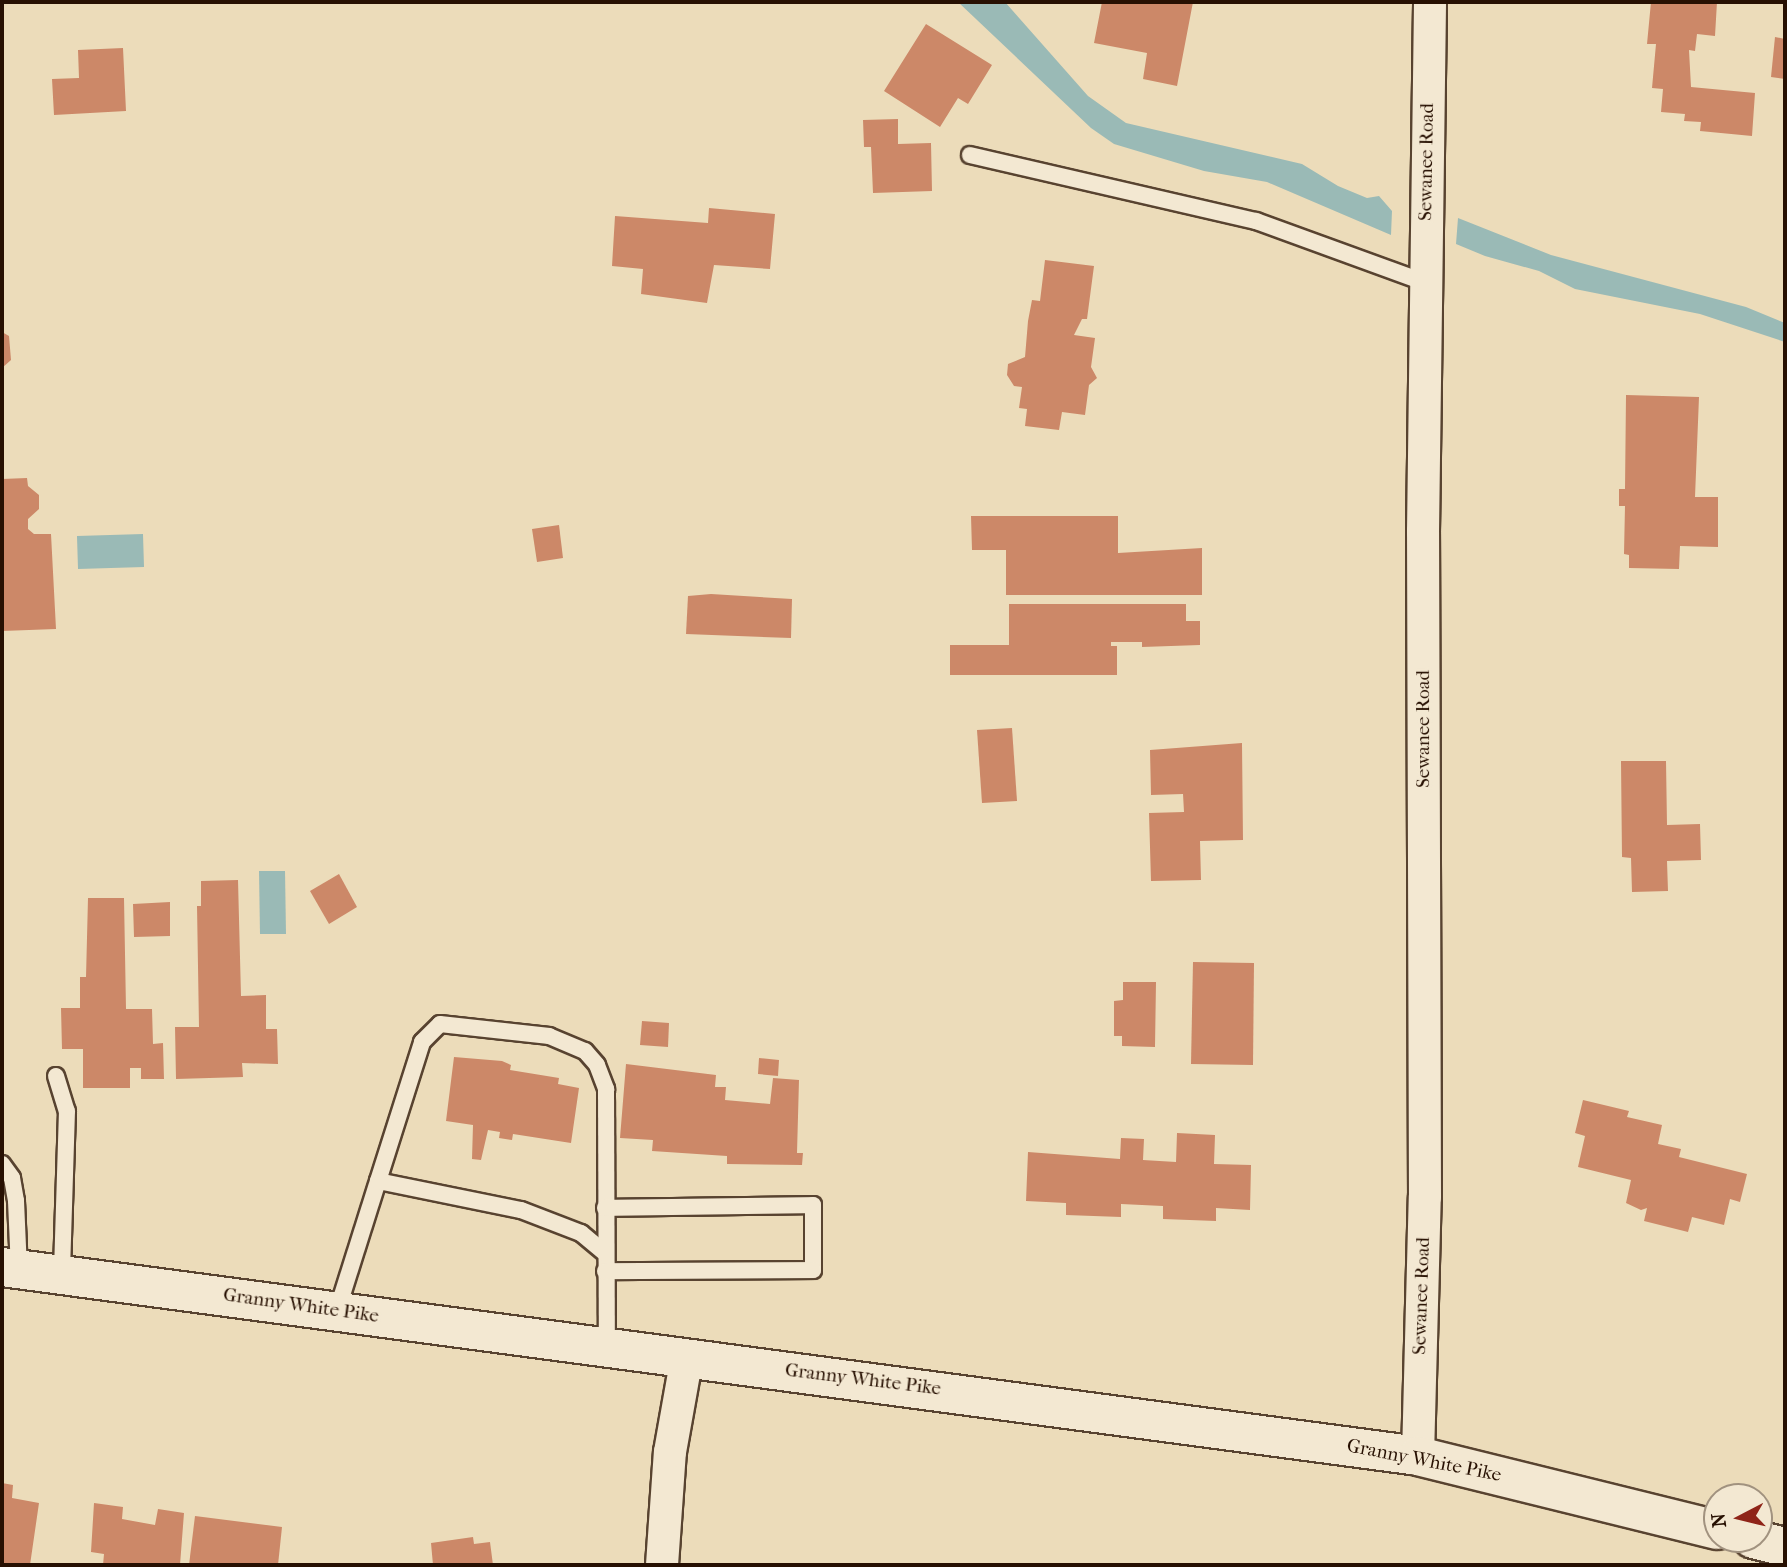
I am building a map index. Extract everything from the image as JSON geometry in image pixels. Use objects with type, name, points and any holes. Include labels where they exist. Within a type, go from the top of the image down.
[{"type":"main road","name":"Granny White Pike","points":[[10,1268],[1418,1456],[1703,1527]]},
{"type":"street","name":"Sewanee Road","points":[[1418,1456],[1425,1197],[1426,283],[1430,2]]},
{"type":"street","points":[[662,1565],[670,1452],[687,1357]]},
{"type":"lane","points":[[970,155],[1256,221],[1426,283]]},
{"type":"lane","points":[[337,1311],[422,1042],[440,1024],[470,1024],[570,1043],[597,1065],[606,1090],[607,1346]]},
{"type":"lane","points":[[55,1076],[67,1111],[62,1274]]},
{"type":"lane","points":[[2,1164],[12,1178],[16,1201],[10,1268]]},
{"type":"lane","points":[[378,1181],[521,1210],[581,1233],[605,1253]]},
{"type":"lane","points":[[605,1208],[813,1205],[813,1270],[605,1271]]},
{"type":"water","points":[[958,2],[1005,2],[1088,96],[1126,123],[1302,164],[1338,186],[1367,198],[1379,196],[1392,211],[1391,235],[1267,182],[1204,171],[1114,144],[1091,128]]},
{"type":"water","points":[[1458,218],[1551,255],[1746,307],[1785,323],[1785,342],[1700,314],[1575,289],[1539,271],[1485,256],[1456,244]]},
{"type":"water","points":[[143,534],[144,567],[78,569],[77,536]]},
{"type":"water","points":[[259,871],[285,871],[286,934],[260,934]]},
{"type":"building","points":[[1102,2],[1193,2],[1177,86],[1143,79],[1147,53],[1094,43]]},
{"type":"building","points":[[1651,2],[1717,2],[1715,36],[1697,34],[1695,51],[1689,50],[1691,87],[1755,93],[1752,136],[1700,131],[1701,122],[1684,121],[1685,114],[1661,112],[1663,89],[1652,88],[1656,44],[1647,44]]},
{"type":"building","points":[[926,24],[992,65],[968,104],[958,98],[940,127],[884,91]]},
{"type":"building","points":[[1775,37],[1785,39],[1785,79],[1771,77]]},
{"type":"building","points":[[123,48],[126,111],[54,115],[52,79],[79,78],[78,50]]},
{"type":"building","points":[[898,119],[898,144],[931,143],[932,191],[873,193],[871,147],[864,147],[863,120]]},
{"type":"building","points":[[709,208],[775,214],[770,269],[714,265],[707,303],[641,294],[643,269],[612,266],[615,216],[708,223]]},
{"type":"building","points":[[1045,260],[1094,266],[1087,319],[1082,319],[1074,335],[1095,338],[1091,367],[1097,378],[1089,385],[1085,415],[1062,412],[1059,430],[1025,426],[1027,409],[1019,408],[1022,387],[1014,386],[1007,375],[1008,364],[1025,357],[1032,300],[1040,301]]},
{"type":"building","points":[[2,332],[9,336],[11,360],[2,368]]},
{"type":"building","points":[[1626,395],[1699,397],[1695,497],[1718,497],[1718,547],[1680,546],[1679,569],[1629,568],[1629,555],[1624,554],[1625,506],[1619,506],[1619,489],[1625,489]]},
{"type":"building","points":[[27,478],[28,486],[39,495],[39,509],[28,519],[28,529],[34,534],[51,534],[56,629],[2,631],[2,479]]},
{"type":"building","points":[[971,516],[1118,516],[1118,553],[1202,548],[1202,595],[1006,595],[1006,550],[972,550]]},
{"type":"building","points":[[559,525],[563,558],[537,562],[532,529]]},
{"type":"building","points":[[711,594],[792,599],[791,638],[686,634],[688,596]]},
{"type":"building","points":[[1009,604],[1186,604],[1186,621],[1200,621],[1200,645],[1142,647],[1142,642],[1111,642],[1111,646],[1117,646],[1117,675],[950,675],[950,645],[1009,645]]},
{"type":"building","points":[[1012,728],[1017,801],[982,803],[977,730]]},
{"type":"building","points":[[1242,743],[1243,840],[1200,841],[1201,880],[1151,881],[1149,813],[1184,812],[1183,794],[1151,795],[1150,750]]},
{"type":"building","points":[[1621,761],[1666,761],[1667,825],[1700,824],[1701,860],[1667,861],[1668,891],[1632,892],[1631,858],[1622,857]]},
{"type":"building","points":[[339,874],[357,907],[329,924],[310,891]]},
{"type":"building","points":[[238,880],[241,996],[266,995],[266,1029],[277,1029],[278,1064],[242,1063],[243,1077],[176,1079],[175,1027],[199,1027],[197,906],[201,906],[201,881]]},
{"type":"building","points":[[88,898],[124,898],[126,1009],[152,1009],[153,1044],[163,1043],[164,1079],[141,1079],[141,1068],[130,1068],[130,1088],[83,1088],[83,1049],[62,1049],[61,1008],[80,1008],[80,977],[86,977]]},
{"type":"building","points":[[170,902],[170,936],[134,937],[133,904]]},
{"type":"building","points":[[1193,962],[1254,963],[1253,1065],[1191,1064]]},
{"type":"building","points":[[1123,982],[1156,982],[1155,1047],[1122,1046],[1122,1036],[1114,1036],[1114,1001],[1123,1000]]},
{"type":"building","points":[[642,1021],[669,1023],[668,1047],[640,1045]]},
{"type":"building","points":[[454,1057],[502,1061],[511,1065],[510,1070],[559,1078],[558,1084],[579,1088],[571,1143],[513,1134],[512,1140],[499,1138],[500,1132],[488,1130],[481,1160],[472,1159],[473,1125],[446,1121]]},
{"type":"building","points":[[759,1058],[779,1060],[778,1076],[758,1074]]},
{"type":"building","points":[[626,1064],[716,1075],[715,1087],[726,1087],[725,1100],[770,1104],[773,1078],[799,1080],[797,1153],[803,1153],[802,1165],[727,1164],[727,1156],[652,1151],[653,1140],[620,1138]]},
{"type":"building","points":[[1583,1100],[1629,1111],[1627,1117],[1662,1125],[1658,1144],[1681,1149],[1679,1157],[1747,1174],[1740,1202],[1730,1199],[1724,1225],[1692,1217],[1688,1232],[1644,1221],[1647,1208],[1641,1210],[1626,1203],[1631,1180],[1578,1167],[1585,1136],[1575,1133]]},
{"type":"building","points":[[1177,1133],[1215,1135],[1214,1164],[1251,1165],[1250,1210],[1216,1208],[1216,1221],[1163,1219],[1163,1206],[1121,1204],[1121,1217],[1066,1215],[1066,1203],[1026,1201],[1028,1152],[1120,1159],[1121,1138],[1144,1139],[1143,1160],[1176,1162]]},
{"type":"building","points":[[2,1483],[13,1485],[12,1498],[39,1503],[30,1565],[2,1565]]},
{"type":"building","points":[[94,1503],[123,1507],[122,1519],[155,1525],[158,1509],[184,1513],[180,1565],[103,1565],[104,1554],[91,1552]]},
{"type":"building","points":[[195,1516],[282,1527],[278,1565],[189,1565]]},
{"type":"building","points":[[473,1537],[474,1544],[490,1542],[493,1565],[433,1565],[431,1543]]}]
